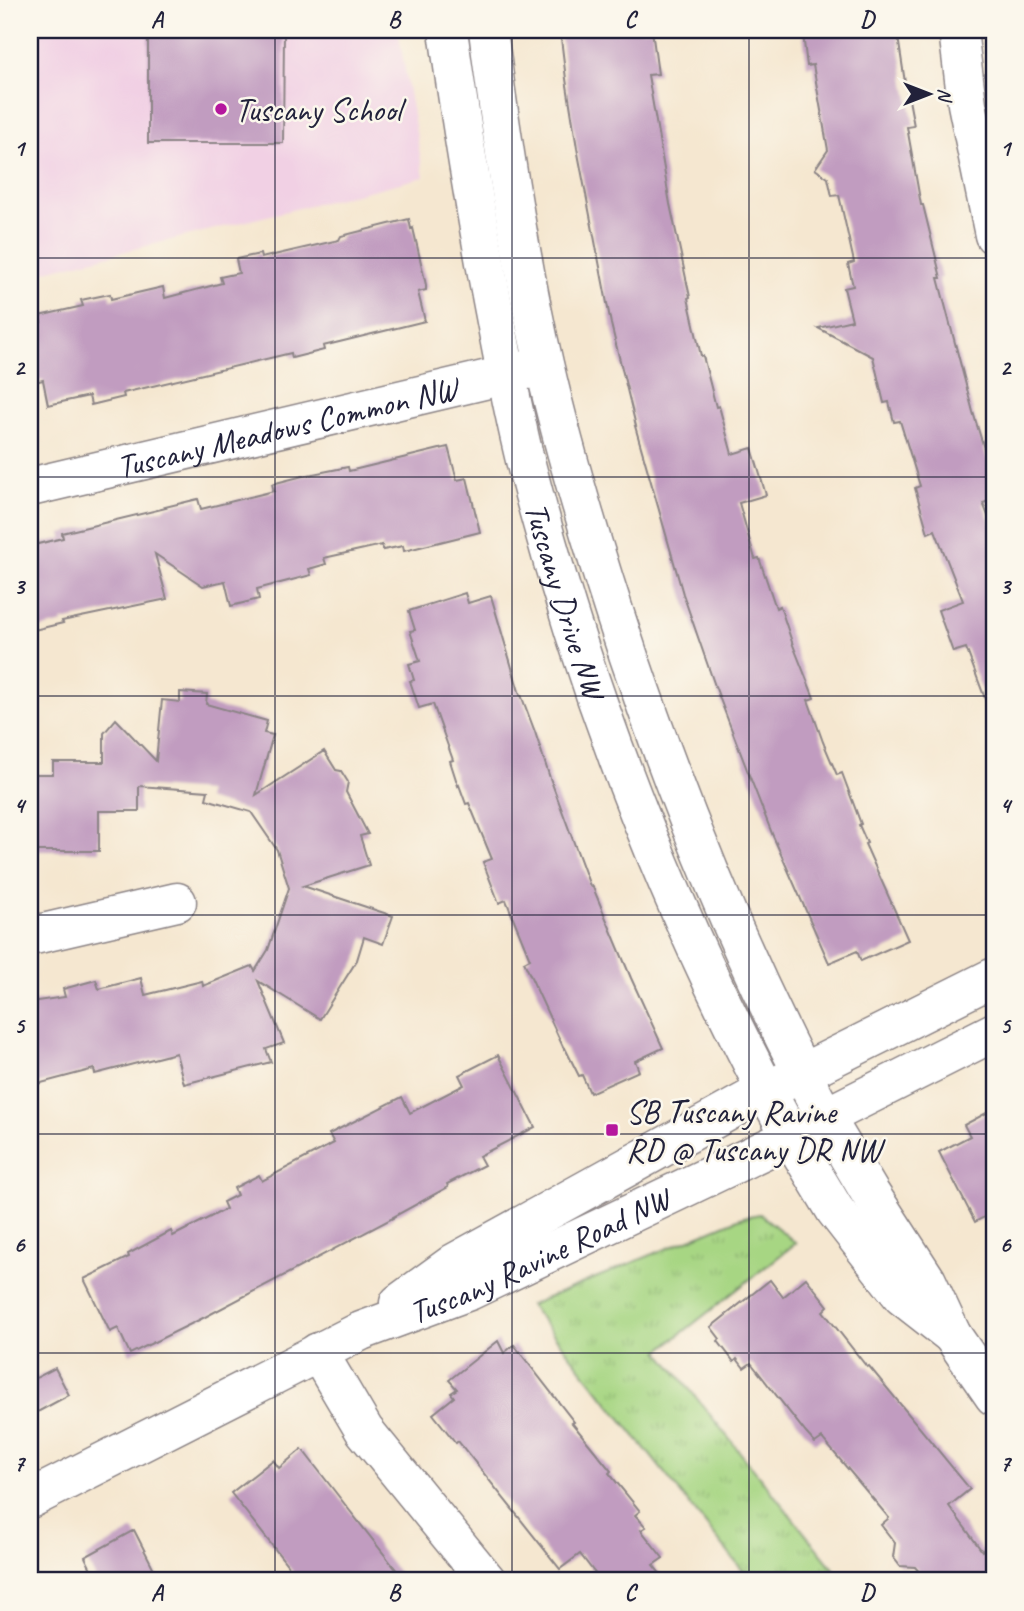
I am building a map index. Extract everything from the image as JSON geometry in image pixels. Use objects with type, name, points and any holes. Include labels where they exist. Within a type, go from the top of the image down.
[{"type":"street","name":"Tuscany Drive NW","points":[[448,30],[470,181],[505,374],[553,561],[612,743],[693,942],[790,1137],[835,1210],[902,1296],[952,1335]]},
{"type":"street","name":"Tuscany Drive NW","points":[[488,30],[498,114],[519,240],[544,365],[576,487],[652,726],[734,933],[777,1025],[825,1117],[927,1281],[952,1335]]},
{"type":"street","points":[[958,30],[967,104],[994,234]]},
{"type":"street","name":"Tuscany Meadows Common NW","points":[[30,486],[544,365]]},
{"type":"street","points":[[30,936],[177,902]]},
{"type":"street","name":"Tuscany Ravine Road NW","points":[[361,1331],[454,1263],[765,1091],[994,977]]},
{"type":"street","name":"Tuscany Ravine Road NW","points":[[30,1499],[361,1331],[469,1291],[790,1137],[994,1032]]},
{"type":"street","points":[[952,1335],[994,1396]]},
{"type":"street","points":[[318,1352],[364,1430],[487,1581]]},
{"type":"shaded area","name":"Tuscany School","points":[[30,30],[398,30],[424,177],[30,275]]},
{"type":"green space","points":[[760,1214],[796,1243],[659,1351],[843,1581],[751,1581],[530,1305],[743,1217]]},
{"type":"building","points":[[148,30],[284,31],[283,143],[148,143]]},
{"type":"building","points":[[560,30],[652,30],[658,74],[648,75],[670,204],[701,356],[732,454],[752,448],[766,495],[739,503],[755,559],[759,558],[776,608],[780,606],[814,698],[808,700],[823,742],[837,775],[842,773],[861,824],[859,825],[867,843],[865,844],[908,940],[861,961],[857,951],[829,963],[773,836],[683,594],[635,426],[611,324],[577,148]]},
{"type":"building","points":[[835,30],[897,30],[914,126],[907,127],[921,205],[973,412],[989,465],[994,463],[994,499],[983,503],[994,531],[992,717],[966,648],[953,652],[938,610],[963,601],[935,530],[928,533],[915,488],[920,486],[900,421],[894,422],[889,402],[884,403],[873,357],[818,328],[852,320],[844,288],[853,286],[848,264],[854,262],[839,195],[832,196],[828,178],[815,169],[828,150],[813,65],[807,66],[803,34]]},
{"type":"building","points":[[409,219],[426,285],[426,290],[418,292],[425,321],[323,346],[324,350],[292,358],[291,353],[123,393],[124,397],[91,405],[89,396],[48,405],[43,380],[30,383],[30,325],[41,322],[39,316],[83,306],[81,300],[110,294],[111,299],[163,287],[165,298],[222,283],[220,277],[239,273],[236,259],[260,254],[261,258],[339,240],[341,236]]},
{"type":"building","points":[[448,447],[457,480],[467,478],[480,532],[404,551],[403,546],[383,550],[382,545],[324,558],[326,564],[309,569],[311,575],[257,589],[259,599],[231,606],[225,581],[203,586],[155,554],[167,599],[62,621],[63,623],[30,631],[30,546],[63,538],[62,533],[198,499],[201,509],[274,491],[272,484],[303,476],[348,467],[349,471]]},
{"type":"building","points":[[465,593],[468,603],[491,596],[520,695],[590,886],[592,885],[663,1048],[635,1061],[639,1071],[590,1093],[582,1075],[579,1076],[564,1049],[524,962],[530,959],[506,900],[499,903],[483,862],[492,859],[469,803],[466,804],[458,786],[450,761],[453,760],[433,704],[419,708],[410,681],[414,680],[409,664],[420,661],[410,631],[415,630],[409,611]]},
{"type":"building","points":[[180,692],[207,694],[206,704],[267,721],[264,733],[273,735],[256,795],[324,751],[336,770],[341,771],[348,782],[346,792],[368,834],[360,836],[369,865],[303,886],[393,916],[383,944],[364,937],[357,960],[320,1019],[258,981],[284,1043],[266,1049],[271,1062],[184,1084],[176,1053],[95,1074],[94,1069],[30,1086],[30,1002],[65,997],[63,989],[96,980],[99,989],[141,978],[145,995],[202,981],[203,986],[252,966],[255,971],[268,950],[289,888],[277,850],[251,812],[206,799],[208,791],[139,786],[139,811],[99,811],[99,851],[30,851],[30,774],[53,774],[53,762],[104,762],[104,733],[116,719],[156,761],[162,700],[180,702]]},
{"type":"building","points":[[498,1055],[535,1127],[479,1156],[484,1165],[447,1184],[448,1187],[393,1218],[130,1354],[118,1328],[110,1332],[84,1279],[129,1257],[128,1254],[171,1231],[173,1236],[226,1209],[223,1202],[237,1195],[234,1188],[259,1175],[262,1181],[334,1143],[329,1134],[402,1097],[410,1113],[464,1085],[459,1075]]},
{"type":"building","points":[[994,1109],[994,1212],[975,1222],[939,1152],[970,1136],[964,1125]]},
{"type":"building","points":[[806,1278],[828,1306],[823,1311],[970,1489],[949,1506],[982,1551],[994,1541],[994,1581],[927,1581],[915,1567],[900,1566],[893,1557],[895,1543],[881,1525],[889,1518],[822,1438],[815,1443],[806,1433],[751,1363],[744,1368],[737,1359],[734,1362],[718,1341],[720,1339],[711,1327],[770,1280],[783,1297]]},
{"type":"building","points":[[498,1341],[504,1353],[514,1345],[640,1511],[635,1515],[646,1527],[641,1530],[663,1558],[653,1565],[666,1581],[601,1581],[580,1554],[560,1569],[458,1441],[456,1443],[433,1414],[454,1397],[451,1393],[457,1389],[449,1380]]},
{"type":"building","points":[[55,1368],[69,1395],[30,1416],[30,1381]]},
{"type":"building","points":[[302,1449],[405,1581],[300,1581],[231,1493],[273,1460],[279,1468]]},
{"type":"building","points":[[134,1530],[160,1581],[97,1581],[85,1557]]},
{"type":"place","name":"Tuscany School","points":[[221,109]]},
{"type":"place","name":"SB Tuscany Ravine RD @ Tuscany DR NW","points":[[612,1130]]}]
